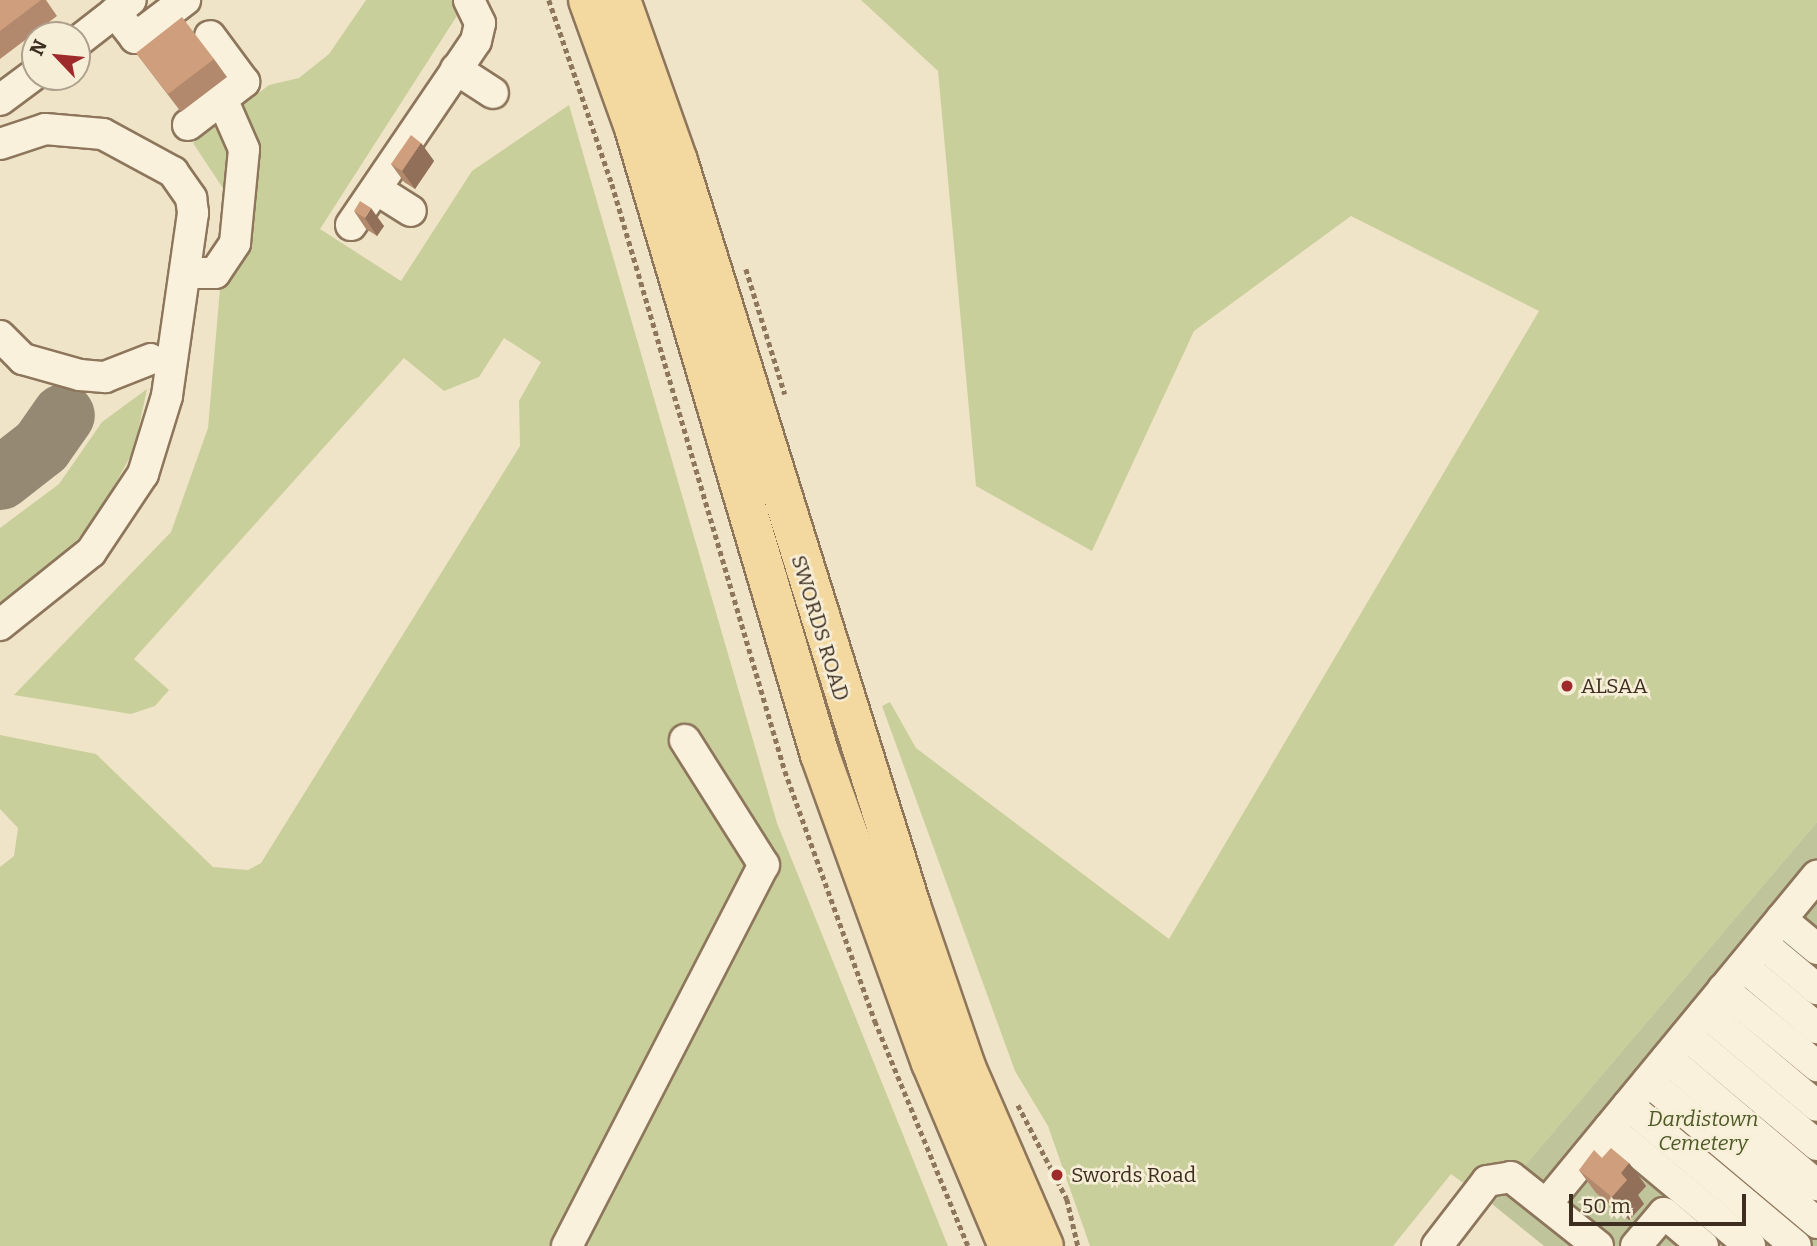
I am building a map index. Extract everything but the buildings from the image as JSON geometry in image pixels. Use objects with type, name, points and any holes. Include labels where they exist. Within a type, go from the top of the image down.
[{"type":"main road","name":"SWORDS ROAD","points":[[588,0],[634,128],[820,755],[926,1050],[1008,1246]]},
{"type":"main road","name":"SWORDS ROAD","points":[[627,3],[907,893],[966,1068],[1044,1246]]},
{"type":"lane","points":[[91,31],[124,6],[135,38],[185,0]]},
{"type":"lane","points":[[351,225],[479,32],[469,0]]},
{"type":"lane","points":[[188,125],[244,82],[210,36]]},
{"type":"lane","points":[[456,69],[493,93]]},
{"type":"lane","points":[[0,100],[21,84]]},
{"type":"lane","points":[[185,273],[215,273],[235,243],[244,149],[222,99]]},
{"type":"lane","points":[[0,144],[45,129],[75,129],[103,134],[156,158],[191,198],[185,273],[167,396],[137,485],[91,552],[0,625]]},
{"type":"lane","points":[[376,189],[411,211]]},
{"type":"lane","points":[[0,336],[23,359],[80,375],[105,377],[151,359]]},
{"type":"lane","points":[[567,1246],[764,864],[685,740]]},
{"type":"lane","points":[[1548,1202],[1781,919],[1812,894]]},
{"type":"lane","points":[[1781,919],[1817,949]]},
{"type":"lane","points":[[1762,943],[1817,989]]},
{"type":"lane","points":[[1743,966],[1817,1028]]},
{"type":"lane","points":[[1714,1000],[1817,1066]]},
{"type":"lane","points":[[1714,1000],[1817,1106]]},
{"type":"lane","points":[[1686,1035],[1817,1145]]},
{"type":"lane","points":[[1658,1069],[1817,1185]]},
{"type":"lane","points":[[1658,1069],[1817,1223]]},
{"type":"lane","points":[[1628,1105],[1796,1246]]},
{"type":"lane","points":[[1609,1128],[1750,1246]]},
{"type":"lane","points":[[1437,1246],[1488,1181],[1511,1177],[1548,1202],[1598,1246]]},
{"type":"lane","points":[[1643,1243],[1664,1213],[1703,1246]]},
{"type":"green space","points":[[366,0],[459,0],[462,8],[320,229],[401,281],[472,171],[569,105],[777,823],[948,1246],[0,1246],[0,867],[14,856],[18,828],[0,809],[0,735],[96,754],[213,867],[248,870],[261,863],[520,446],[519,401],[541,362],[504,338],[479,377],[444,391],[404,358],[134,659],[169,690],[155,706],[131,714],[14,695],[171,532],[208,428],[228,196],[193,143],[269,85],[299,78],[329,54]]},
{"type":"green space","name":"ALSAA","points":[[861,0],[1817,0],[1817,822],[1492,1204],[1451,1174],[1393,1246],[1090,1246],[1048,1126],[1015,1071],[882,706],[890,702],[916,748],[1169,939],[1539,311],[1351,216],[1194,331],[1092,551],[976,486],[938,71]]},
{"type":"green space","points":[[147,389],[134,450],[99,513],[59,562],[0,606],[0,528],[59,484],[102,422]]},
{"type":"green space","name":"Dardistown Cemetery","points":[[1817,822],[1817,1246],[1544,1246],[1492,1204]]},
{"type":"taxiway","points":[[0,478],[41,446],[63,415]]},
{"type":"place","name":"ALSAA","points":[[1567,686]]},
{"type":"place","name":"Swords Road","points":[[1057,1175]]}]
